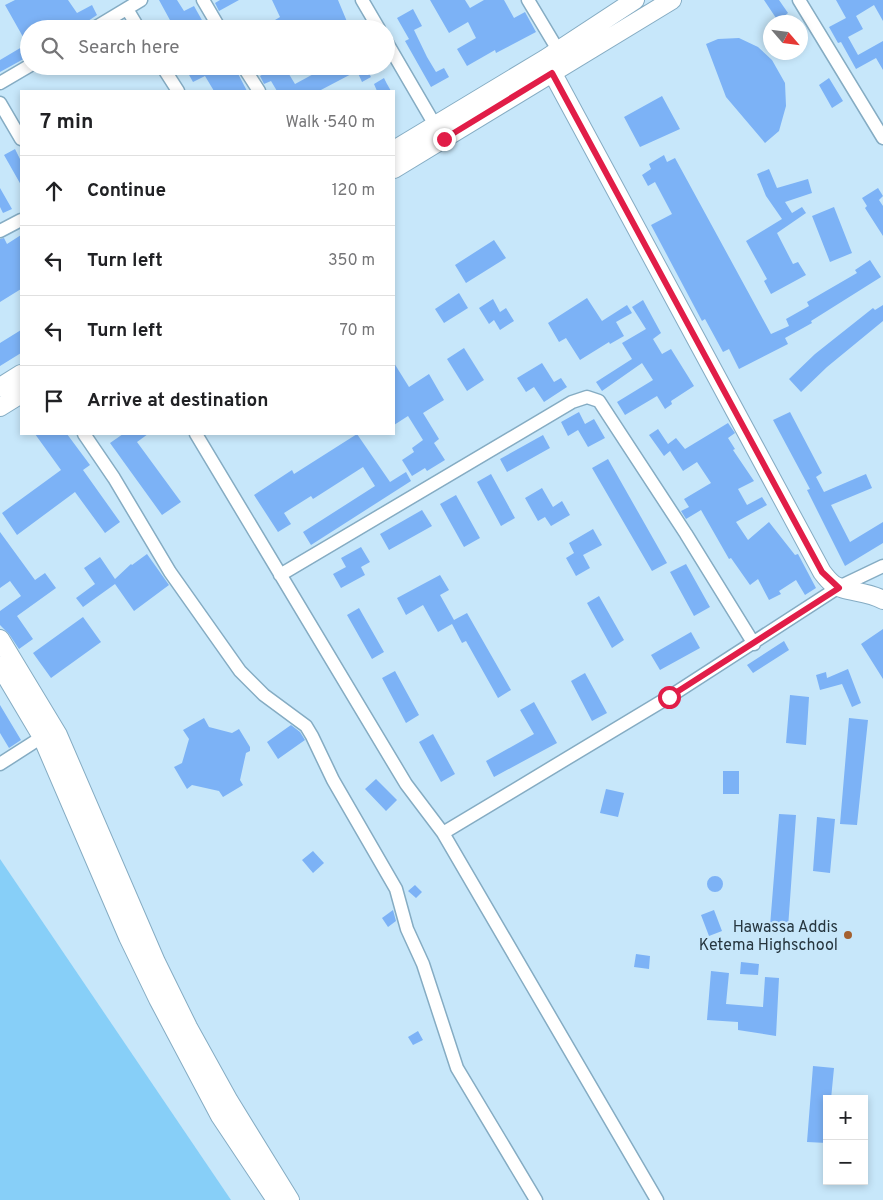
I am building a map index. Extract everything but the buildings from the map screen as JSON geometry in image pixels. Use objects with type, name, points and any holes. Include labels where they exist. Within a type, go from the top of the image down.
[{"type":"street","points":[[108,20],[141,0]]},
{"type":"street","points":[[203,0],[215,20]]},
{"type":"street","points":[[362,0],[374,20]]},
{"type":"street","points":[[528,0],[552,61],[822,572],[839,588],[871,593],[883,600]]},
{"type":"street","points":[[395,168],[440,132],[552,61],[635,0]]},
{"type":"street","points":[[552,61],[672,0]]},
{"type":"street","points":[[799,0],[883,138]]},
{"type":"street","points":[[127,9],[134,20]]},
{"type":"street","points":[[395,56],[440,132]]},
{"type":"street","points":[[0,83],[20,71]]},
{"type":"street","points":[[168,75],[177,90]]},
{"type":"street","points":[[248,75],[257,90]]},
{"type":"street","points":[[0,103],[20,137]]},
{"type":"street","points":[[395,150],[440,132]]},
{"type":"street","points":[[0,231],[20,221]]},
{"type":"street","points":[[0,387],[20,375]]},
{"type":"street","points":[[0,407],[20,395]]},
{"type":"street","points":[[280,575],[572,402],[587,397],[599,401],[686,534],[754,644]]},
{"type":"street","points":[[85,435],[114,478],[175,580],[240,671],[264,695],[306,726],[312,736],[333,780],[396,889],[407,929],[423,964],[457,1068],[536,1200]]},
{"type":"street","points":[[197,435],[406,784],[443,833],[657,1200]]},
{"type":"street","points":[[443,833],[754,644],[839,588],[883,566]]},
{"type":"street","points":[[0,639],[58,735],[148,945],[188,1027],[229,1101],[290,1200]]},
{"type":"street","points":[[0,666],[42,737],[128,937],[158,999],[220,1116],[276,1200]]},
{"type":"street","points":[[0,764],[42,737]]},
{"type":"shaded area","points":[[0,859],[231,1200],[0,1200]]},
{"type":"place","name":"Hawassa Addis Ketema Highschool","points":[[848,935]]},
{"type":"route","points":[[444,139],[552,73],[758,450],[822,572],[839,588],[669,697]]}]
